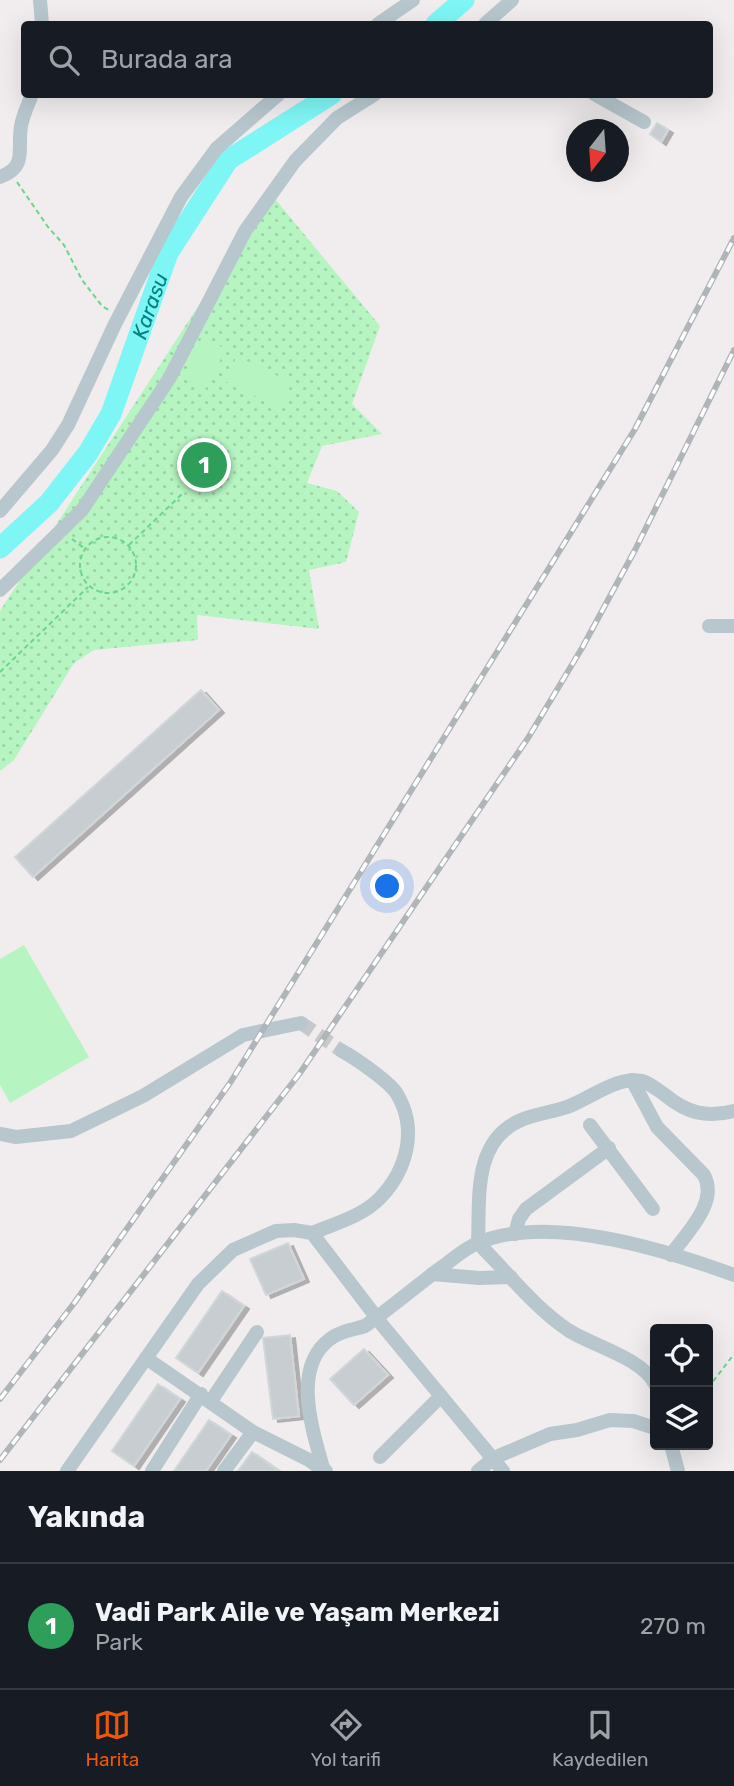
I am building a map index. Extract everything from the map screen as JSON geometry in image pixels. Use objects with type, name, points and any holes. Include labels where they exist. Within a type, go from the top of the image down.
[{"type":"street","points":[[40,0],[42,21]]},
{"type":"street","points":[[382,21],[413,0]]},
{"type":"street","points":[[488,21],[512,0]]},
{"type":"street","points":[[7,174],[20,157],[22,121],[31,98]]},
{"type":"street","points":[[0,511],[52,450],[68,425],[119,316],[181,197],[226,140],[274,98]]},
{"type":"street","points":[[0,590],[82,510],[169,379],[244,231],[295,161],[337,118],[369,98]]},
{"type":"street","points":[[601,98],[644,121]]},
{"type":"street","points":[[709,626],[734,626]]},
{"type":"street","points":[[0,1134],[16,1137],[71,1130],[144,1096],[243,1035],[301,1023]]},
{"type":"street","points":[[67,1471],[198,1284],[233,1250],[276,1231],[312,1233],[350,1217],[378,1200],[398,1175],[409,1143],[408,1120],[396,1092],[342,1051]]},
{"type":"street","points":[[650,1377],[645,1370],[555,1321],[478,1243],[481,1174],[487,1152],[504,1130],[524,1119],[569,1106],[632,1080],[652,1086],[676,1104],[693,1112],[711,1115],[734,1111]]},
{"type":"street","points":[[632,1080],[657,1127],[704,1175],[708,1184],[709,1194],[705,1205],[671,1255]]},
{"type":"street","points":[[590,1125],[653,1209]]},
{"type":"street","points":[[515,1234],[519,1219],[526,1209],[609,1148]]},
{"type":"street","points":[[146,1358],[253,1432],[308,1466],[324,1470],[308,1403],[313,1363],[321,1347],[328,1340],[365,1326],[478,1243],[515,1234],[547,1232],[602,1238],[671,1255],[734,1275]]},
{"type":"street","points":[[312,1233],[377,1318],[503,1471]]},
{"type":"street","points":[[432,1275],[511,1277]]},
{"type":"street","points":[[152,1471],[257,1332]]},
{"type":"street","points":[[380,1457],[442,1396]]},
{"type":"street","points":[[478,1471],[494,1458],[542,1436],[610,1420],[633,1421],[650,1426]]},
{"type":"street","points":[[224,1471],[253,1432]]},
{"type":"street","points":[[672,1450],[678,1471]]},
{"type":"path","points":[[7,174],[64,246],[82,280],[102,306],[119,316]]},
{"type":"path","points":[[128,546],[183,493]]},
{"type":"path","points":[[62,531],[85,549]]},
{"type":"path","points":[[105,537],[115,538],[128,546],[135,556],[136,565],[130,583],[123,589],[106,594],[89,586],[80,570],[85,549],[96,539],[105,537]]},
{"type":"path","points":[[0,672],[89,586]]},
{"type":"path","points":[[709,1387],[734,1354]]},
{"type":"green space","points":[[271,194],[380,326],[352,404],[382,434],[322,446],[307,483],[337,491],[359,512],[346,562],[309,570],[319,629],[197,615],[198,640],[94,650],[74,663],[14,760],[0,771],[0,611]]},
{"type":"green space","points":[[202,337],[226,349],[205,390],[182,378]]},
{"type":"green space","points":[[237,356],[292,383],[279,408],[225,381]]},
{"type":"green space","points":[[24,945],[89,1057],[10,1103],[0,1085],[0,959]]},
{"type":"building","points":[[657,123],[668,130],[661,142],[650,134]]},
{"type":"building","points":[[201,690],[219,710],[33,877],[15,857]]},
{"type":"building","points":[[288,1243],[304,1279],[266,1295],[250,1259]]},
{"type":"building","points":[[222,1291],[244,1306],[198,1373],[176,1358]]},
{"type":"building","points":[[290,1335],[299,1416],[273,1419],[263,1338]]},
{"type":"building","points":[[364,1349],[388,1375],[354,1405],[330,1379]]},
{"type":"building","points":[[158,1384],[180,1399],[134,1466],[112,1451]]},
{"type":"building","points":[[209,1420],[231,1435],[206,1471],[174,1471]]},
{"type":"building","points":[[252,1452],[279,1471],[238,1471]]},
{"type":"waterway","name":"Karasu","points":[[440,21],[464,0]]},
{"type":"waterway","name":"Karasu","points":[[0,548],[49,503],[88,453],[111,414],[168,253],[228,160],[326,98]]},
{"type":"tunnel","points":[[301,1023],[342,1051]]},
{"type":"railway","points":[[0,1399],[75,1302],[230,1083],[635,429],[734,238]]},
{"type":"railway","points":[[0,1460],[300,1073],[528,738],[582,648],[635,550],[734,350]]},
{"type":"place","name":"Vadi Park Aile ve Yaşam Merkezi","points":[[204,465]]}]
